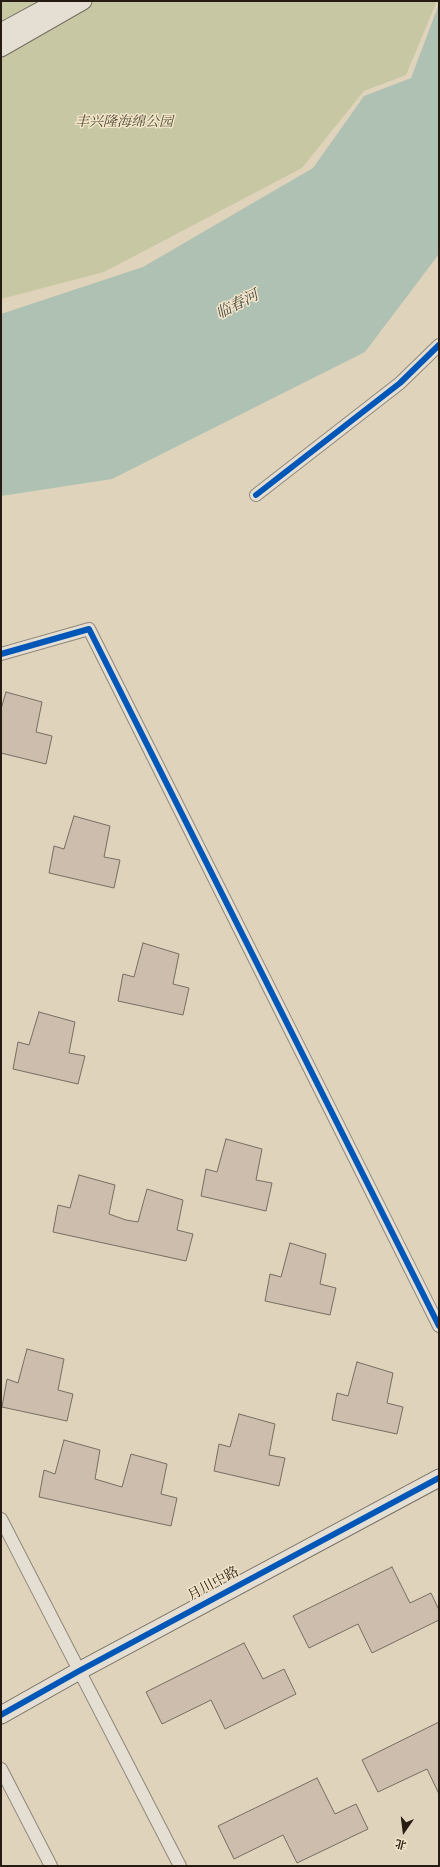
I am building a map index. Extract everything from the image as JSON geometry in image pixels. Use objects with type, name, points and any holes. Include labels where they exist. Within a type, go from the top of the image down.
[{"type":"street","points":[[1,48],[24,27],[58,1]]},
{"type":"street","points":[[1,32],[24,27],[83,1]]},
{"type":"street","points":[[256,495],[400,382],[439,345]]},
{"type":"street","points":[[1,654],[89,629],[439,1326]]},
{"type":"street","name":"月川中路","points":[[1,1715],[79,1671],[439,1478]]},
{"type":"street","points":[[1,1519],[180,1866]]},
{"type":"street","points":[[1,1769],[51,1866]]},
{"type":"green space","name":"丰兴隆海绵公园","points":[[1,1],[437,1],[406,75],[364,91],[302,168],[104,272],[1,299]]},
{"type":"water","name":"临春河","points":[[439,4],[439,254],[365,352],[112,479],[1,496],[1,314],[143,267],[313,168],[364,96],[411,78]]},
{"type":"building","points":[[6,692],[42,702],[36,732],[52,736],[46,764],[1,753],[1,709]]},
{"type":"building","points":[[74,816],[110,826],[104,857],[120,860],[114,888],[49,873],[54,846],[64,849]]},
{"type":"building","points":[[143,943],[179,954],[173,984],[189,988],[183,1015],[118,1001],[123,974],[134,977]]},
{"type":"building","points":[[39,1012],[75,1022],[69,1053],[85,1056],[78,1084],[13,1069],[18,1042],[29,1045]]},
{"type":"building","points":[[226,1139],[262,1149],[256,1180],[272,1183],[266,1211],[201,1196],[206,1169],[217,1172]]},
{"type":"building","points":[[79,1175],[115,1185],[109,1214],[126,1220],[138,1222],[147,1189],[183,1200],[177,1230],[193,1234],[186,1261],[53,1232],[58,1205],[70,1208]]},
{"type":"building","points":[[290,1243],[326,1254],[320,1284],[336,1288],[330,1315],[265,1301],[270,1274],[281,1277]]},
{"type":"building","points":[[27,1349],[64,1359],[58,1390],[73,1394],[67,1421],[2,1407],[7,1379],[18,1383]]},
{"type":"building","points":[[357,1362],[393,1373],[387,1403],[403,1407],[397,1434],[332,1420],[337,1393],[348,1396]]},
{"type":"building","points":[[239,1414],[275,1424],[269,1455],[285,1458],[279,1486],[214,1471],[219,1444],[230,1447]]},
{"type":"building","points":[[64,1440],[100,1450],[95,1479],[122,1487],[131,1454],[167,1464],[161,1494],[177,1498],[171,1526],[39,1497],[44,1470],[55,1474]]},
{"type":"building","points":[[392,1567],[410,1603],[431,1593],[439,1610],[439,1620],[372,1653],[358,1624],[309,1648],[293,1616]]},
{"type":"building","points":[[244,1643],[263,1679],[284,1669],[296,1694],[225,1729],[211,1700],[162,1724],[146,1692]]},
{"type":"building","points":[[439,1722],[439,1794],[427,1769],[378,1792],[362,1760]]},
{"type":"building","points":[[317,1778],[335,1814],[356,1804],[368,1829],[297,1863],[283,1835],[234,1859],[218,1826]]},
{"type":"cycle path","points":[[256,495],[400,383],[439,345]]},
{"type":"cycle path","points":[[1,654],[89,629],[439,1326]]},
{"type":"cycle path","points":[[1,1715],[79,1671],[439,1478]]}]
